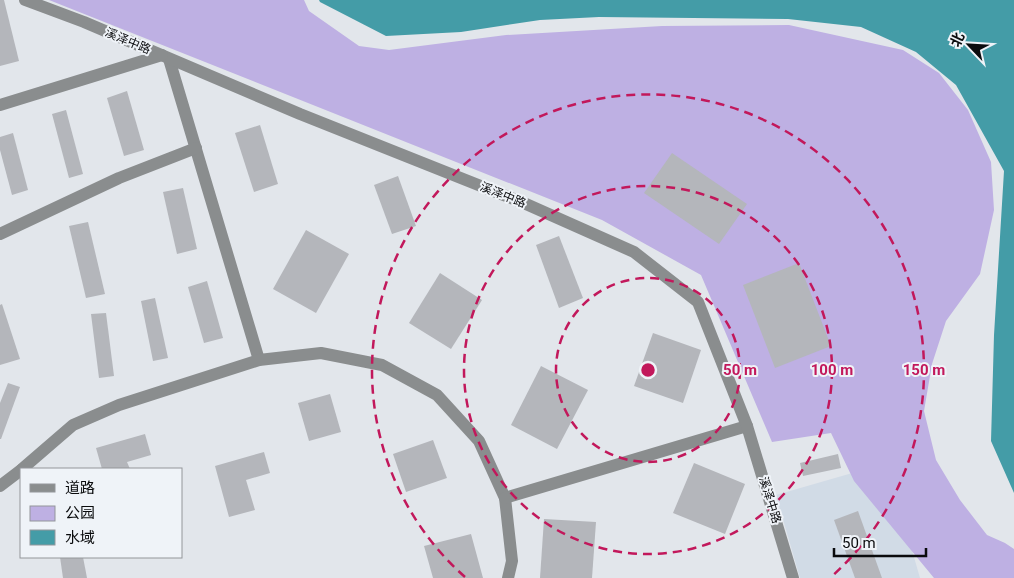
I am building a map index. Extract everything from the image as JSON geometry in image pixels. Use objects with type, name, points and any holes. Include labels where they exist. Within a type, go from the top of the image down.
[{"type":"street","name":"溪泽中路","points":[[25,0],[84,22],[300,114],[526,204],[634,252],[698,302],[747,426],[793,578]]},
{"type":"street","points":[[0,105],[165,57],[196,148],[259,360]]},
{"type":"street","points":[[0,234],[119,178],[196,148]]},
{"type":"street","points":[[24,468],[73,425],[119,406],[259,360],[321,353],[382,365],[437,395],[479,441],[505,498],[512,561],[508,578]]},
{"type":"street","points":[[505,498],[747,426]]},
{"type":"street","points":[[0,486],[20,471]]},
{"type":"shaded area","points":[[887,463],[920,578],[800,578],[776,495]]},
{"type":"green space","points":[[49,0],[304,0],[309,11],[359,46],[389,50],[506,35],[662,26],[789,25],[903,50],[939,73],[968,110],[991,162],[994,210],[980,274],[946,321],[932,364],[924,411],[936,460],[960,500],[987,535],[1014,549],[1014,578],[934,578],[854,481],[831,433],[772,442],[701,275],[602,220]]},
{"type":"water","points":[[319,0],[1014,0],[1014,493],[991,441],[994,335],[1004,171],[956,85],[916,52],[861,27],[788,19],[599,17],[540,20],[461,32],[386,36]]},
{"type":"building","points":[[0,0],[4,0],[19,61],[0,66]]},
{"type":"building","points":[[127,91],[144,150],[124,156],[107,98]]},
{"type":"building","points":[[66,110],[83,174],[69,178],[52,114]]},
{"type":"building","points":[[260,125],[278,184],[254,192],[235,133]]},
{"type":"building","points":[[13,133],[28,190],[12,195],[0,150],[0,137]]},
{"type":"building","points":[[672,153],[747,204],[719,244],[644,193]]},
{"type":"building","points":[[398,176],[416,226],[392,234],[374,185]]},
{"type":"building","points":[[183,188],[197,249],[177,254],[163,192]]},
{"type":"building","points":[[88,222],[105,294],[86,298],[69,226]]},
{"type":"building","points":[[306,230],[349,254],[316,313],[273,289]]},
{"type":"building","points":[[559,236],[583,298],[559,308],[536,245]]},
{"type":"building","points":[[799,263],[831,346],[775,368],[743,285]]},
{"type":"building","points":[[440,273],[482,300],[451,349],[409,323]]},
{"type":"building","points":[[207,281],[223,338],[204,343],[188,287]]},
{"type":"building","points":[[155,298],[168,358],[153,361],[141,301]]},
{"type":"building","points":[[2,304],[20,359],[0,365],[0,305]]},
{"type":"building","points":[[106,313],[114,376],[99,378],[91,314]]},
{"type":"building","points":[[653,333],[701,350],[683,403],[634,386]]},
{"type":"building","points":[[541,366],[588,390],[557,449],[511,425]]},
{"type":"building","points":[[8,383],[20,387],[0,439],[0,403]]},
{"type":"building","points":[[330,394],[341,432],[309,441],[298,403]]},
{"type":"building","points":[[145,434],[151,455],[127,462],[130,468],[102,468],[96,448]]},
{"type":"building","points":[[433,440],[447,478],[406,492],[393,454]]},
{"type":"building","points":[[264,452],[270,473],[246,480],[255,510],[229,517],[215,466]]},
{"type":"building","points":[[838,454],[841,468],[803,476],[800,463]]},
{"type":"building","points":[[694,463],[745,484],[725,534],[673,513]]},
{"type":"building","points":[[858,511],[882,578],[855,578],[834,520]]},
{"type":"building","points":[[544,519],[596,522],[592,578],[540,578]]},
{"type":"building","points":[[471,534],[483,578],[433,578],[424,546]]},
{"type":"building","points":[[60,558],[83,558],[87,578],[63,578]]}]
